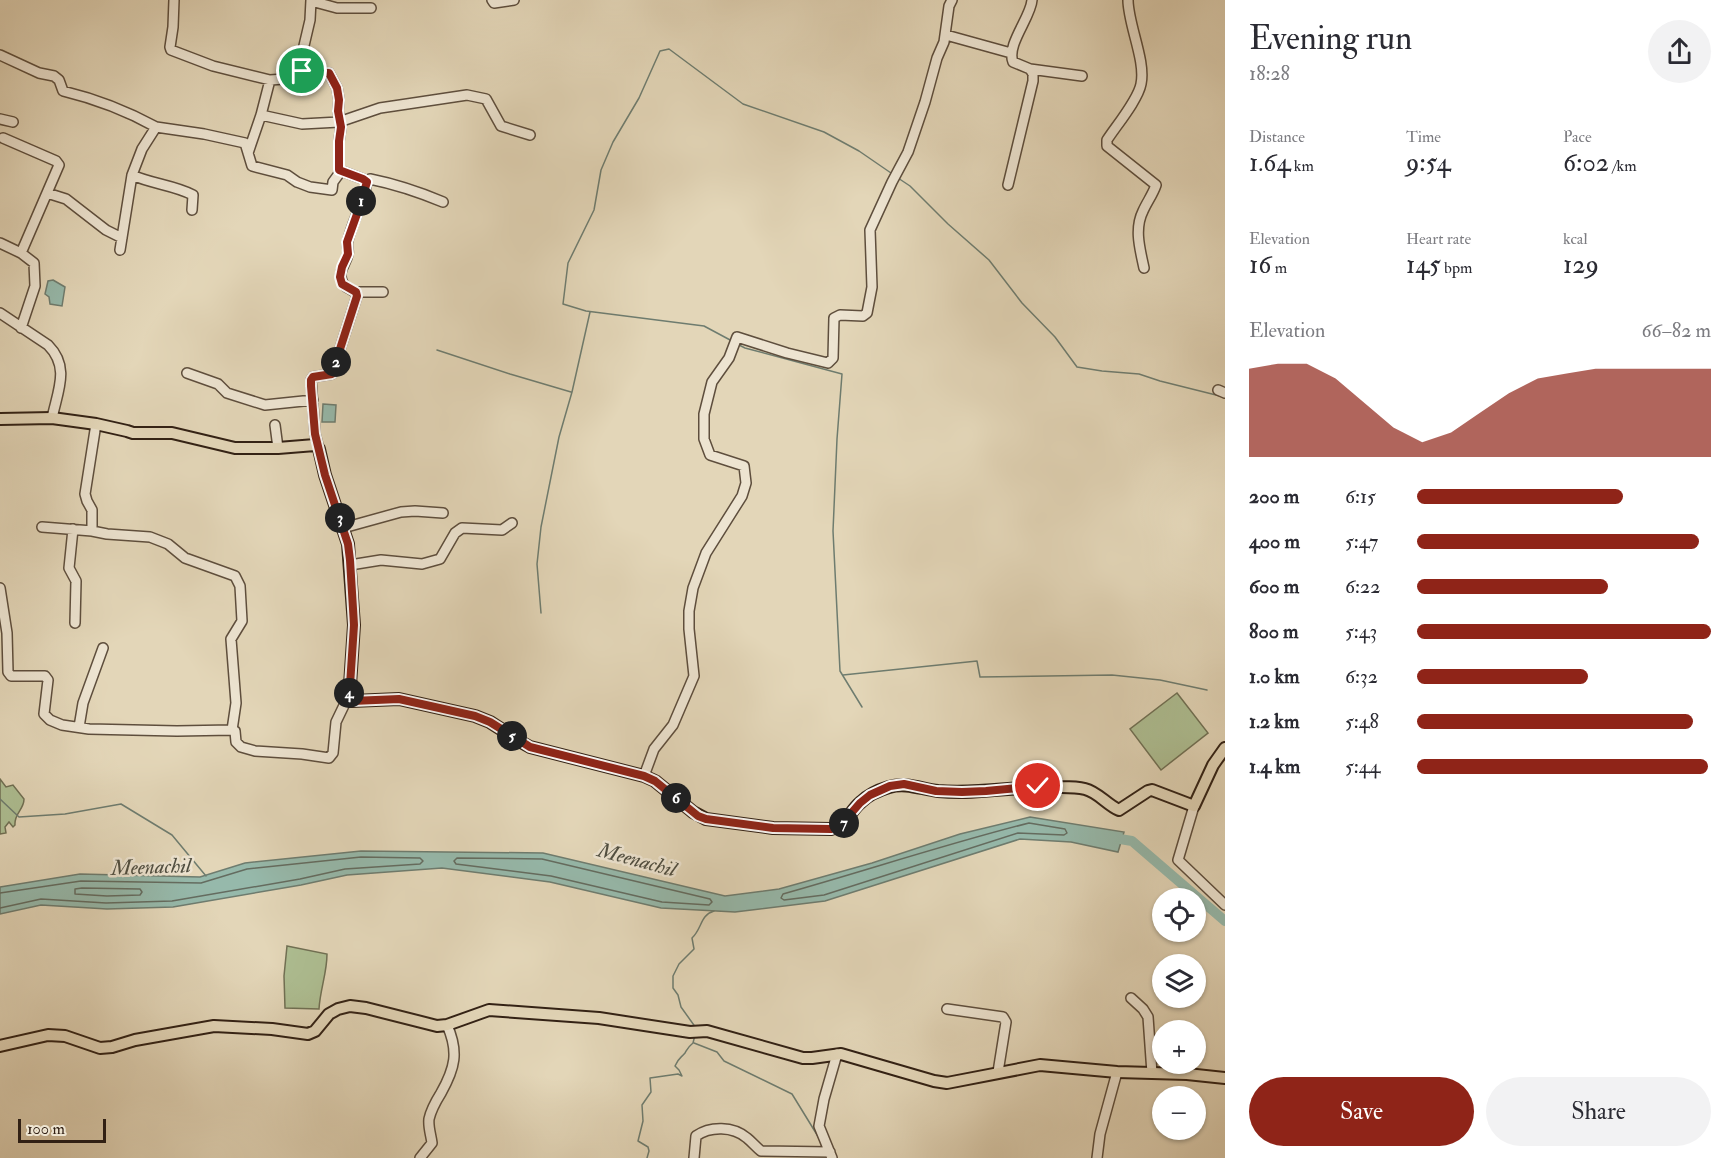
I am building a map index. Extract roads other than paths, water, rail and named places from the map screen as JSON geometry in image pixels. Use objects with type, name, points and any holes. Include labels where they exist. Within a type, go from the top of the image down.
[{"type":"main road","points":[[0,419],[52,418],[96,424],[133,433],[172,433],[236,448],[315,445],[319,448],[325,475],[348,544],[354,625],[348,697],[352,701],[399,699],[475,716],[490,722],[530,747],[644,776],[655,781],[698,816],[706,819],[773,828],[831,829],[840,826],[870,795],[890,786],[904,784],[936,791],[962,792],[1038,786],[1080,788],[1092,792],[1119,810],[1148,790],[1152,790],[1194,806],[1217,756],[1225,748]]},
{"type":"main road","points":[[0,1046],[48,1035],[65,1036],[100,1048],[112,1047],[135,1040],[214,1026],[272,1029],[308,1034],[315,1031],[329,1014],[350,1006],[437,1026],[447,1025],[489,1010],[599,1018],[690,1032],[707,1031],[803,1058],[841,1054],[946,1083],[1040,1065],[1152,1073]]},
{"type":"main road","points":[[1187,1074],[1225,1078]]},
{"type":"street","points":[[174,0],[171,50],[213,66],[270,80],[297,78],[302,71]]},
{"type":"street","points":[[492,0],[494,3],[514,0]]},
{"type":"street","points":[[644,776],[654,749],[673,725],[694,676],[689,629],[693,588],[706,553],[742,496],[746,483],[744,466],[710,455],[704,439],[704,414],[712,382],[729,358],[737,337],[825,363],[831,362],[834,318],[840,315],[863,316],[867,313],[872,287],[869,232],[908,152],[946,35],[949,6],[952,0]]},
{"type":"street","points":[[1032,0],[1011,53],[1014,62],[1030,69],[1082,76]]},
{"type":"street","points":[[1128,0],[1142,70],[1142,83],[1137,95],[1107,140],[1107,146],[1156,185],[1143,210],[1138,226],[1144,268]]},
{"type":"street","points":[[367,182],[339,170],[341,127],[339,100],[337,88],[329,73],[308,73],[302,71],[299,64],[310,20],[311,1],[338,8],[371,9]]},
{"type":"street","points":[[946,35],[1011,53]]},
{"type":"street","points":[[0,55],[39,73],[54,76],[59,80],[63,91],[132,114],[156,127],[245,142],[252,165],[287,175],[310,187],[332,190],[333,182],[341,171]]},
{"type":"street","points":[[1008,185],[1033,81],[1030,69]]},
{"type":"street","points":[[248,153],[270,80]]},
{"type":"street","points":[[261,115],[302,124],[339,122],[380,108],[468,95],[486,99],[501,126],[530,135]]},
{"type":"street","points":[[0,119],[13,122]]},
{"type":"street","points":[[120,250],[132,175],[142,149],[156,127]]},
{"type":"street","points":[[3,138],[56,161],[58,165],[58,170],[21,253]]},
{"type":"street","points":[[132,175],[178,188],[193,195],[192,210]]},
{"type":"street","points":[[383,292],[356,292],[345,287],[340,277],[348,254],[347,242],[367,182],[370,179],[385,182],[414,190],[443,202]]},
{"type":"street","points":[[48,193],[66,199],[106,230],[122,238]]},
{"type":"street","points":[[0,243],[21,253],[34,263],[35,286],[21,328]]},
{"type":"street","points":[[319,448],[315,434],[311,380],[313,377],[332,374],[357,296],[356,292]]},
{"type":"street","points":[[0,313],[48,345],[60,362],[61,379],[52,418]]},
{"type":"street","points":[[188,373],[218,384],[227,393],[265,405],[313,400]]},
{"type":"street","points":[[92,531],[92,510],[85,494],[96,424]]},
{"type":"street","points":[[275,425],[278,448]]},
{"type":"street","points":[[343,528],[378,517],[409,511],[443,513]]},
{"type":"street","points":[[350,565],[381,560],[423,564],[440,559],[455,533],[462,528],[502,530],[512,523]]},
{"type":"street","points":[[42,526],[150,537],[168,544],[185,558],[234,576],[240,586],[242,621],[231,639],[236,703],[232,730]]},
{"type":"street","points":[[73,530],[69,568],[76,581],[75,623]]},
{"type":"street","points":[[0,588],[8,672],[11,675],[45,676],[48,680],[44,714],[50,720],[62,725],[111,730],[232,730],[235,731],[237,742],[241,747],[255,751],[329,758],[333,753],[336,722],[348,697]]},
{"type":"street","points":[[79,727],[83,703],[103,648]]},
{"type":"street","points":[[1194,806],[1179,860],[1225,905]]},
{"type":"street","points":[[1131,998],[1148,1017],[1152,1073]]},
{"type":"street","points":[[947,1009],[1003,1017],[1006,1022],[998,1072]]},
{"type":"street","points":[[420,1158],[432,1143],[429,1119],[435,1102],[448,1081],[454,1062],[453,1037],[447,1025]]},
{"type":"street","points":[[694,1158],[696,1136],[703,1131],[714,1129],[735,1131],[746,1137],[760,1152],[831,1155],[819,1126],[837,1054]]},
{"type":"street","points":[[1097,1158],[1100,1134],[1117,1072]]},
{"type":"water","points":[[53,280],[65,287],[62,306],[50,304],[49,297],[45,294],[48,281]]},
{"type":"water","points":[[323,404],[336,405],[335,422],[322,422]]},
{"type":"water","points":[[1030,817],[1124,832],[1118,852],[1071,842],[1020,839],[825,901],[735,912],[661,908],[550,882],[442,868],[347,875],[173,907],[107,909],[41,905],[0,914],[0,887],[80,874],[200,877],[245,863],[361,851],[543,853],[725,896],[779,889],[872,863],[960,834]]},
{"type":"waterway","points":[[732,341],[704,326],[586,311],[563,304],[568,263],[594,210],[601,170],[613,142],[639,98],[660,51],[669,49],[743,104],[824,132],[859,151],[891,173]]},
{"type":"waterway","points":[[898,178],[910,186],[989,260],[1022,303],[1055,337],[1077,367],[1139,374],[1224,397]]},
{"type":"waterway","points":[[541,613],[537,564],[541,527],[559,437],[590,312]]},
{"type":"waterway","points":[[739,345],[842,374],[833,531],[840,671],[862,707]]},
{"type":"waterway","points":[[437,350],[571,392]]},
{"type":"waterway","points":[[843,675],[977,661],[980,677],[1112,675],[1160,680],[1207,690]]},
{"type":"waterway","points":[[0,799],[19,817],[65,814],[121,804],[172,835],[206,876]]},
{"type":"waterway","name":"Meenachil","points":[[1108,837],[1132,841],[1225,921]]},
{"type":"waterway","points":[[696,1028],[681,1007],[678,995],[673,988],[673,976],[679,964],[694,949],[692,938],[706,916],[714,911]]},
{"type":"waterway","points":[[647,1158],[648,1147],[638,1141],[643,1121],[642,1105],[651,1092],[650,1078],[678,1074],[682,1076],[675,1066],[693,1043],[695,1035]]},
{"type":"waterway","points":[[694,1043],[717,1052],[724,1061],[792,1094],[819,1138]]}]
